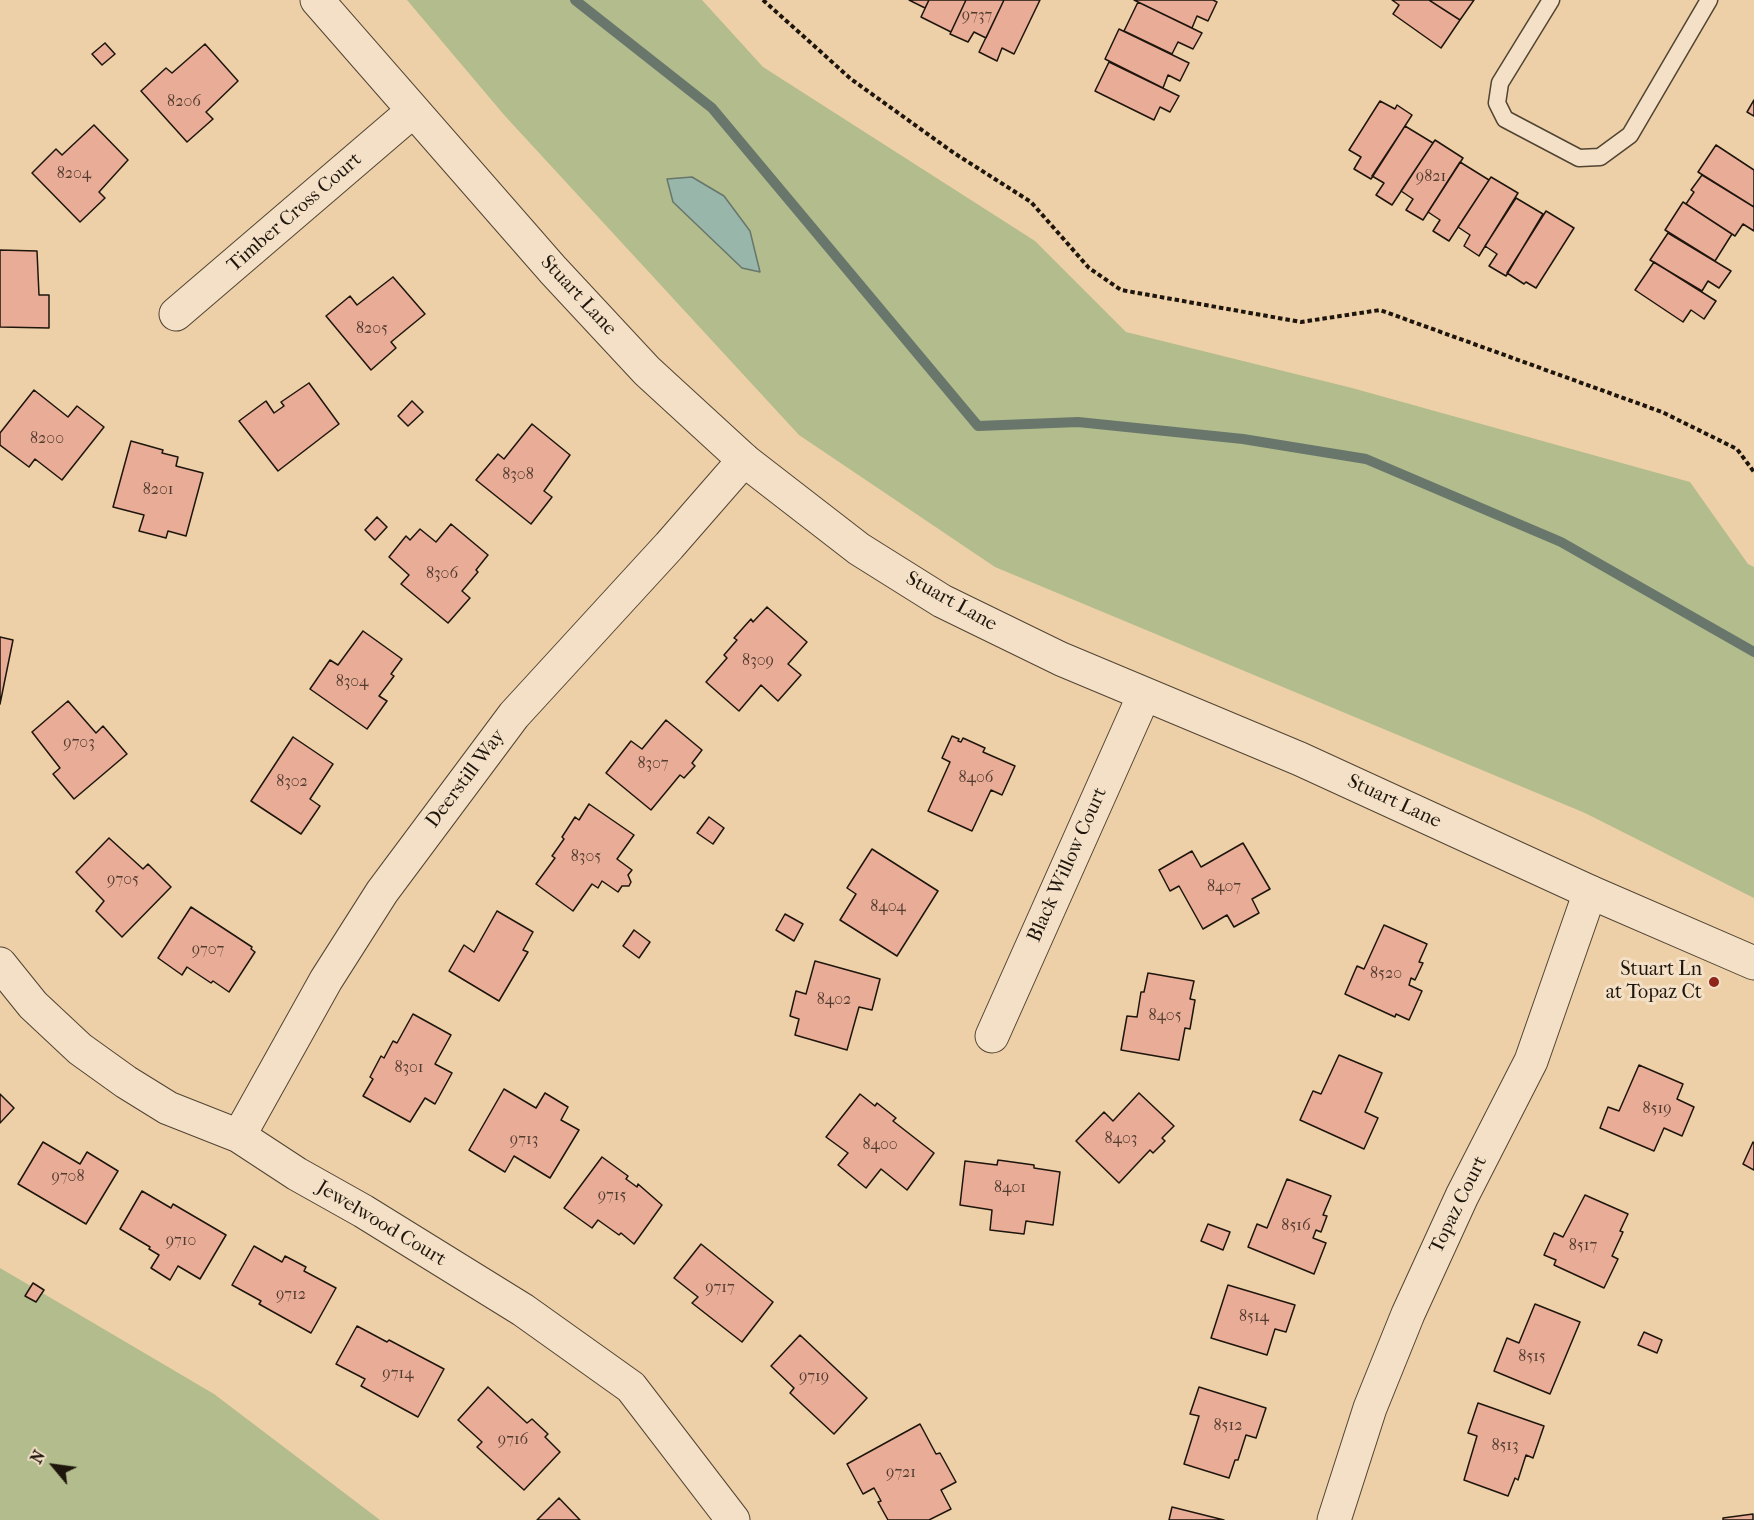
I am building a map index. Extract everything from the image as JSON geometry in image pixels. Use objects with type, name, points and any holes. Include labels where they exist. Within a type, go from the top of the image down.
[{"type":"street","name":"Stuart Lane","points":[[317,0],[553,270],[646,371],[744,460],[859,549],[942,601],[1060,659],[1300,759],[1590,892],[1754,963]]},
{"type":"street","name":"Timber Cross Court","points":[[176,314],[413,111]]},
{"type":"street","name":"Deerstill Way","points":[[238,1136],[326,980],[382,892],[514,715],[669,546],[744,460]]},
{"type":"street","name":"Black Willow Court","points":[[992,1036],[1144,695]]},
{"type":"street","name":"Topaz Court","points":[[1334,1520],[1378,1387],[1408,1314],[1462,1196],[1531,1061],[1590,892]]},
{"type":"street","name":"Jewelwood Court","points":[[0,964],[33,1005],[90,1056],[126,1082],[168,1108],[238,1136],[297,1174],[363,1211],[523,1310],[631,1387],[733,1520]]},
{"type":"lane","points":[[1551,0],[1500,83],[1497,103],[1505,119],[1579,158],[1600,157],[1630,135],[1709,0]]},
{"type":"path","points":[[763,0],[851,79],[954,153],[1030,202],[1089,268],[1121,290],[1301,322],[1380,310],[1662,412],[1737,449],[1754,472]]},
{"type":"green space","points":[[407,0],[702,0],[763,67],[1035,241],[1126,332],[1352,388],[1690,482],[1748,564],[1754,567],[1754,898],[1585,813],[995,567],[799,435],[505,116]]},
{"type":"green space","points":[[0,1268],[214,1394],[380,1520],[0,1520]]},
{"type":"shaded area","points":[[692,177],[724,196],[750,231],[760,272],[742,268],[673,202],[667,179]]},
{"type":"building","points":[[909,0],[929,0],[925,8]]},
{"type":"building","points":[[929,0],[966,0],[951,32],[921,17]]},
{"type":"building","points":[[966,0],[1004,0],[986,38],[974,32],[968,42],[950,34]]},
{"type":"building","points":[[1004,0],[1040,0],[1014,54],[1002,48],[997,61],[979,52]]},
{"type":"building","points":[[1134,0],[1213,0],[1217,2],[1208,21],[1197,16],[1192,28]]},
{"type":"building","points":[[1392,0],[1429,0],[1460,20],[1441,48],[1393,14],[1399,5]]},
{"type":"building","points":[[1429,0],[1474,0],[1460,20]]},
{"type":"building","points":[[1138,2],[1202,33],[1193,49],[1178,42],[1172,54],[1124,31]]},
{"type":"building","points":[[1119,29],[1189,63],[1180,81],[1168,75],[1163,88],[1105,59]]},
{"type":"building","points":[[105,43],[115,54],[102,65],[92,54]]},
{"type":"building","points":[[205,44],[238,81],[206,112],[213,119],[187,142],[141,91],[166,68],[172,73]]},
{"type":"building","points":[[1109,62],[1179,96],[1170,112],[1160,107],[1154,120],[1095,91]]},
{"type":"building","points":[[1754,100],[1754,116],[1747,112]]},
{"type":"building","points":[[1380,101],[1395,109],[1397,105],[1412,115],[1371,179],[1354,169],[1361,157],[1349,150]]},
{"type":"building","points":[[94,125],[128,160],[99,192],[105,198],[80,222],[32,173],[56,149],[62,155]]},
{"type":"building","points":[[1405,126],[1433,143],[1392,205],[1376,195],[1384,183],[1372,176]]},
{"type":"building","points":[[1435,140],[1463,158],[1423,220],[1406,210],[1413,199],[1401,191]]},
{"type":"building","points":[[1716,145],[1754,170],[1754,207],[1698,172]]},
{"type":"building","points":[[1460,162],[1489,180],[1449,241],[1433,231],[1440,220],[1428,212]]},
{"type":"building","points":[[1702,175],[1754,207],[1754,231],[1743,224],[1735,236],[1686,204],[1694,192],[1691,190]]},
{"type":"building","points":[[1491,177],[1518,193],[1479,256],[1464,246],[1470,235],[1458,227]]},
{"type":"building","points":[[1516,198],[1543,214],[1506,276],[1489,266],[1497,254],[1485,246]]},
{"type":"building","points":[[1683,202],[1732,234],[1715,261],[1665,230]]},
{"type":"building","points":[[1546,211],[1574,228],[1536,288],[1526,282],[1524,284],[1507,273]]},
{"type":"building","points":[[1668,233],[1731,271],[1719,288],[1708,281],[1702,291],[1650,260]]},
{"type":"building","points":[[0,250],[37,251],[39,295],[49,295],[49,328],[0,327]]},
{"type":"building","points":[[1654,262],[1716,301],[1704,319],[1691,310],[1683,322],[1635,290]]},
{"type":"building","points":[[393,277],[425,314],[391,342],[396,348],[371,370],[326,316],[350,296],[357,305]]},
{"type":"building","points":[[309,383],[339,424],[278,471],[239,421],[266,401],[274,413],[284,406],[281,402]]},
{"type":"building","points":[[34,390],[68,417],[77,406],[104,427],[62,480],[35,459],[29,467],[0,445],[0,433]]},
{"type":"building","points":[[412,401],[423,412],[408,426],[398,416]]},
{"type":"building","points":[[532,424],[570,455],[544,491],[552,497],[531,524],[476,480],[498,454],[504,459]]},
{"type":"building","points":[[131,441],[163,450],[162,453],[178,457],[176,466],[203,473],[186,536],[168,531],[166,538],[139,531],[144,515],[113,507]]},
{"type":"building","points":[[377,517],[387,527],[375,540],[365,530]]},
{"type":"building","points":[[451,524],[488,555],[476,570],[478,572],[462,591],[470,598],[448,623],[401,584],[409,575],[389,557],[406,536],[410,540],[420,529],[436,542]]},
{"type":"building","points":[[767,607],[807,642],[788,664],[801,675],[778,701],[761,685],[739,711],[706,682],[727,658],[724,655],[737,640],[734,638],[751,619],[753,622]]},
{"type":"building","points":[[363,631],[402,659],[391,674],[394,676],[379,696],[387,701],[367,729],[310,689],[330,660],[338,665]]},
{"type":"building","points":[[0,637],[13,640],[0,704]]},
{"type":"building","points":[[68,701],[96,733],[103,726],[127,754],[74,799],[53,774],[60,768],[32,732]]},
{"type":"building","points":[[666,720],[702,750],[692,763],[695,766],[684,778],[680,775],[651,810],[606,773],[631,741],[642,749]]},
{"type":"building","points":[[952,736],[959,739],[958,741],[961,742],[963,738],[985,748],[983,752],[1015,766],[1002,795],[991,790],[972,831],[928,811],[950,762],[942,758]]},
{"type":"building","points":[[293,737],[333,764],[310,799],[320,806],[301,834],[251,801]]},
{"type":"building","points":[[589,804],[634,835],[617,859],[632,870],[628,875],[631,882],[629,886],[622,886],[618,892],[602,881],[598,888],[592,884],[573,911],[536,884],[555,858],[552,856],[575,817],[579,820]]},
{"type":"building","points":[[709,817],[724,828],[713,844],[697,833]]},
{"type":"building","points":[[109,838],[143,869],[148,864],[171,887],[122,937],[96,911],[104,901],[76,872]]},
{"type":"building","points":[[1243,843],[1270,889],[1252,899],[1259,913],[1234,927],[1227,915],[1203,929],[1179,886],[1170,891],[1159,870],[1192,851],[1201,867]]},
{"type":"building","points":[[872,849],[938,891],[897,956],[840,920],[856,894],[847,888]]},
{"type":"building","points":[[191,907],[252,947],[251,949],[255,952],[229,992],[187,967],[182,975],[158,958]]},
{"type":"building","points":[[497,911],[533,932],[523,950],[528,952],[499,1001],[449,971],[464,945],[474,952]]},
{"type":"building","points":[[785,914],[803,924],[794,941],[776,930]]},
{"type":"building","points":[[1384,925],[1427,944],[1419,962],[1423,963],[1415,980],[1411,978],[1409,985],[1422,991],[1409,1020],[1396,1014],[1395,1017],[1345,994],[1357,966],[1364,969]]},
{"type":"building","points":[[634,930],[650,942],[639,958],[623,946]]},
{"type":"building","points":[[815,961],[880,979],[872,1010],[859,1007],[847,1050],[795,1035],[799,1019],[790,1016],[796,991],[806,994]]},
{"type":"building","points":[[1148,973],[1194,981],[1190,999],[1195,1000],[1190,1029],[1185,1028],[1179,1060],[1121,1050],[1127,1016],[1137,1017],[1141,992],[1144,992]]},
{"type":"building","points":[[413,1014],[451,1035],[435,1064],[452,1073],[435,1104],[425,1098],[410,1122],[363,1096],[373,1079],[370,1077],[381,1056],[384,1058],[393,1041],[397,1043]]},
{"type":"building","points":[[1339,1055],[1382,1073],[1365,1112],[1378,1118],[1364,1149],[1300,1120],[1313,1091],[1321,1094]]},
{"type":"building","points":[[1639,1065],[1683,1084],[1677,1099],[1694,1107],[1682,1136],[1664,1128],[1654,1151],[1600,1128],[1608,1107],[1619,1111]]},
{"type":"building","points":[[504,1089],[536,1108],[545,1093],[568,1107],[561,1120],[579,1130],[550,1178],[514,1156],[505,1172],[469,1150]]},
{"type":"building","points":[[1139,1093],[1174,1126],[1162,1138],[1165,1141],[1153,1153],[1150,1150],[1119,1183],[1076,1141],[1104,1112],[1113,1121]]},
{"type":"building","points":[[0,1094],[14,1108],[0,1123]]},
{"type":"building","points":[[860,1094],[875,1106],[877,1103],[896,1118],[893,1121],[934,1153],[907,1190],[881,1169],[866,1188],[838,1165],[848,1153],[826,1137]]},
{"type":"building","points":[[43,1142],[80,1164],[87,1152],[118,1171],[86,1224],[18,1184]]},
{"type":"building","points":[[1754,1143],[1754,1170],[1743,1164]]},
{"type":"building","points":[[602,1157],[628,1176],[626,1179],[637,1187],[638,1184],[662,1205],[634,1244],[621,1233],[619,1235],[598,1220],[592,1228],[564,1208]]},
{"type":"building","points":[[998,1160],[1034,1165],[1034,1168],[1060,1172],[1053,1225],[1026,1221],[1024,1234],[990,1230],[992,1210],[960,1205],[965,1161],[997,1165]]},
{"type":"building","points":[[1287,1179],[1331,1196],[1323,1215],[1327,1216],[1321,1232],[1316,1230],[1313,1238],[1326,1243],[1314,1274],[1248,1247],[1257,1224],[1267,1228]]},
{"type":"building","points":[[142,1191],[171,1208],[173,1204],[226,1235],[200,1279],[178,1266],[170,1280],[151,1268],[159,1255],[120,1229]]},
{"type":"building","points":[[1585,1195],[1628,1214],[1612,1256],[1618,1259],[1604,1288],[1554,1265],[1556,1260],[1544,1255],[1554,1233],[1563,1237]]},
{"type":"building","points":[[1208,1224],[1230,1232],[1223,1250],[1201,1241]]},
{"type":"building","points":[[701,1244],[773,1302],[742,1342],[692,1303],[698,1297],[674,1278]]},
{"type":"building","points":[[254,1246],[282,1262],[285,1256],[306,1267],[304,1271],[336,1288],[311,1333],[259,1304],[261,1301],[232,1285]]},
{"type":"building","points":[[33,1283],[44,1290],[36,1302],[25,1296]]},
{"type":"building","points":[[1228,1285],[1295,1305],[1286,1332],[1275,1329],[1267,1355],[1211,1338]]},
{"type":"building","points":[[1535,1304],[1580,1322],[1550,1394],[1494,1371],[1507,1338],[1519,1343]]},
{"type":"building","points":[[357,1326],[444,1369],[418,1417],[361,1386],[365,1379],[336,1364]]},
{"type":"building","points":[[1644,1332],[1662,1340],[1657,1353],[1638,1345]]},
{"type":"building","points":[[800,1335],[867,1398],[834,1434],[790,1393],[794,1388],[771,1366]]},
{"type":"building","points":[[488,1387],[527,1423],[532,1419],[548,1434],[545,1437],[560,1452],[524,1490],[477,1447],[482,1442],[458,1420]]},
{"type":"building","points":[[1199,1387],[1266,1408],[1256,1438],[1246,1435],[1229,1478],[1184,1464],[1199,1416],[1190,1414]]},
{"type":"building","points":[[1478,1403],[1544,1426],[1533,1458],[1526,1455],[1518,1480],[1515,1478],[1508,1496],[1464,1480],[1477,1436],[1468,1433]]},
{"type":"building","points":[[920,1424],[936,1454],[940,1453],[956,1482],[941,1490],[951,1509],[929,1520],[888,1520],[878,1502],[881,1501],[874,1488],[863,1494],[847,1464]]},
{"type":"building","points":[[559,1498],[580,1520],[537,1520]]},
{"type":"building","points":[[1172,1507],[1224,1520],[1169,1520]]},
{"type":"building","points":[[1753,1514],[1753,1520],[1723,1520],[1723,1518]]},
{"type":"waterway","points":[[575,0],[712,108],[978,426],[1078,422],[1243,439],[1366,459],[1561,542],[1754,652]]},
{"type":"place","name":"Stuart Ln at Topaz Ct","points":[[1714,982]]}]
